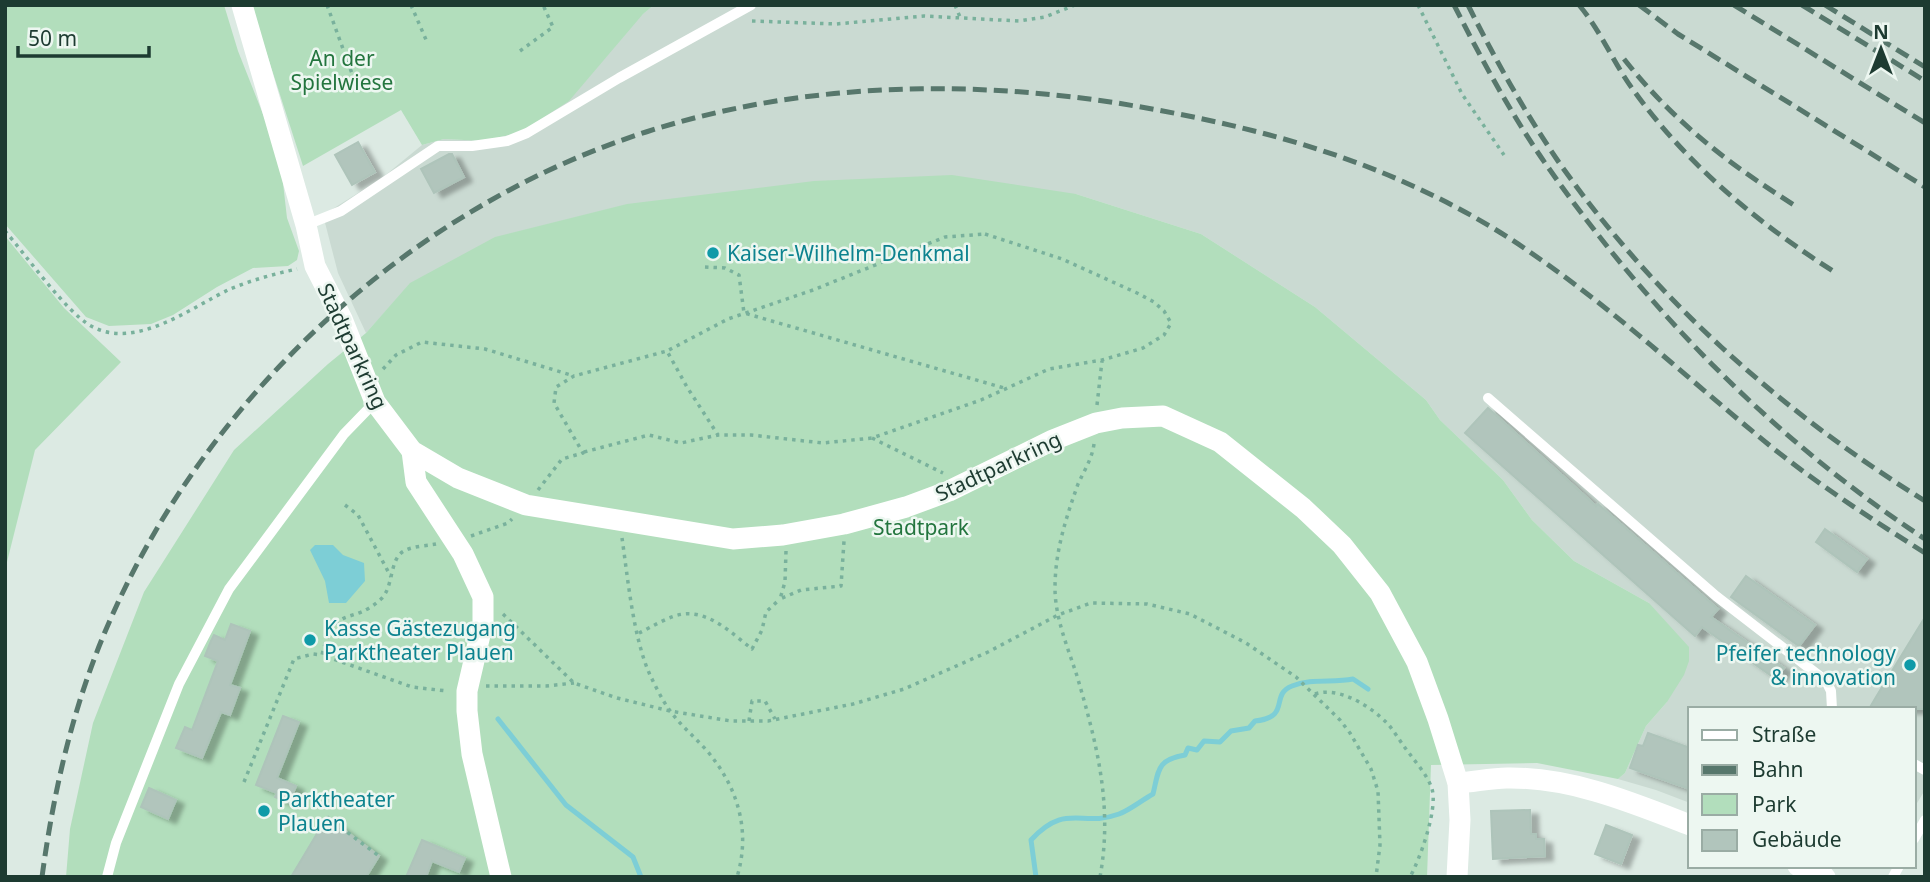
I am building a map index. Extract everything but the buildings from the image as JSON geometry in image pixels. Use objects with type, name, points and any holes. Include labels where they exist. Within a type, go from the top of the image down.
[{"type":"street","name":"Stadtparkring","points":[[242,5],[313,257],[372,393],[412,451],[458,478],[526,505],[733,539],[783,535],[844,524],[906,508],[1053,440],[1096,424],[1122,418],[1163,416],[1220,442],[1303,508],[1342,545],[1380,593],[1417,662],[1458,783],[1460,820],[1457,877]]},
{"type":"street","points":[[412,451],[416,482],[463,554],[483,597],[483,622],[467,691],[472,754],[501,877]]},
{"type":"street","points":[[1458,783],[1506,778],[1540,780],[1609,793],[1688,824]]},
{"type":"street","points":[[1803,868],[1825,877]]},
{"type":"lane","points":[[306,225],[341,211],[438,146],[472,146],[508,141],[527,133],[619,78],[751,5]]},
{"type":"lane","points":[[107,877],[116,843],[180,684],[229,589],[372,393]]},
{"type":"lane","points":[[1488,398],[1716,596],[1826,681],[1831,691],[1832,707]]},
{"type":"lane","points":[[1916,836],[1925,820]]},
{"type":"path","points":[[327,5],[358,90]]},
{"type":"path","points":[[411,5],[427,42]]},
{"type":"path","points":[[520,51],[553,27],[543,5]]},
{"type":"path","points":[[955,5],[960,18]]},
{"type":"path","points":[[721,20],[836,24],[924,16],[1019,21],[1045,17],[1075,5]]},
{"type":"path","points":[[1418,5],[1462,94],[1504,155]]},
{"type":"path","points":[[5,231],[75,312],[91,326],[110,333],[125,334],[163,324],[254,279],[313,257]]},
{"type":"path","points":[[322,655],[336,621],[365,610],[383,598],[392,579],[397,557],[403,551],[453,540],[508,523],[526,505],[562,459],[649,436],[681,443],[718,435],[751,435],[823,443],[872,438],[981,400],[1049,369],[1102,360],[1143,348],[1164,335],[1171,323],[1164,311],[1154,302],[1062,259],[985,234],[945,237],[813,290],[744,313],[667,351],[574,376],[556,387],[554,403],[583,453]]},
{"type":"path","points":[[705,267],[725,268],[739,275],[744,313]]},
{"type":"path","points":[[744,313],[1006,388]]},
{"type":"path","points":[[372,393],[396,355],[422,342],[485,349],[574,376]]},
{"type":"path","points":[[667,351],[718,435]]},
{"type":"path","points":[[1100,877],[1106,808],[1097,752],[1058,615],[1055,590],[1057,555],[1063,528],[1093,454],[1102,360]]},
{"type":"path","points":[[872,438],[965,483]]},
{"type":"path","points":[[345,505],[358,515],[392,579]]},
{"type":"path","points":[[619,522],[649,673],[670,711],[707,751],[726,776],[734,793],[744,834],[743,856],[737,877]]},
{"type":"path","points":[[639,633],[683,614],[701,615],[729,630],[752,649],[766,612],[780,599],[801,590],[841,586],[844,524]]},
{"type":"path","points":[[780,599],[788,557],[783,535]]},
{"type":"path","points":[[483,597],[574,683],[617,698],[670,711],[731,720],[775,719],[853,704],[904,689],[988,652],[1058,615],[1091,603],[1147,604],[1190,614],[1246,643],[1296,677],[1350,733],[1371,769],[1378,791],[1381,816],[1376,877]]},
{"type":"path","points":[[244,782],[294,659],[313,654],[322,655],[412,687],[442,691],[467,691],[480,687],[546,687],[574,683]]},
{"type":"path","points":[[1315,694],[1324,691],[1339,694],[1372,710],[1386,722],[1424,774],[1433,791],[1423,849],[1410,877]]},
{"type":"path","points":[[749,720],[752,701],[765,701],[775,719]]},
{"type":"path","points":[[327,817],[379,856]]},
{"type":"shaded area","points":[[654,5],[1925,5],[1925,790],[1916,805],[1916,707],[1688,707],[1688,802],[1618,779],[1625,773],[1646,726],[1667,702],[1649,603],[1574,561],[1532,520],[1503,480],[1440,420],[1426,400],[1315,307],[1201,234],[1076,194],[411,283],[366,333],[338,273],[323,215],[382,178],[422,145],[444,139],[484,141]]},
{"type":"green space","points":[[5,5],[224,5],[238,51],[280,157],[287,218],[299,251],[297,260],[288,266],[253,268],[173,315],[151,324],[109,326],[86,317],[5,224]]},
{"type":"green space","name":"An der Spielwiese","points":[[251,5],[654,5],[643,14],[569,101],[521,132],[484,141],[444,139],[422,145],[401,110],[303,166]]},
{"type":"green space","name":"Stadtpark","points":[[952,175],[1076,194],[1201,234],[1315,307],[1426,400],[1440,420],[1503,480],[1532,520],[1574,561],[1649,603],[1689,647],[1689,661],[1684,675],[1667,702],[1646,726],[1625,773],[1618,779],[1537,763],[1431,765],[1427,877],[66,877],[70,829],[93,723],[144,592],[234,450],[366,333],[410,283],[495,237],[627,204],[814,181]]},
{"type":"green space","points":[[5,236],[64,308],[121,362],[35,450],[5,570]]},
{"type":"water","points":[[315,545],[333,545],[343,555],[364,563],[365,581],[346,603],[329,603],[325,581],[310,550]]},
{"type":"waterway","points":[[1036,877],[1031,840],[1043,829],[1064,819],[1106,818],[1127,810],[1153,794],[1158,772],[1164,763],[1185,755],[1188,748],[1197,750],[1204,741],[1220,742],[1231,731],[1249,728],[1255,721],[1273,715],[1285,690],[1292,686],[1307,682],[1353,679],[1368,689]]},
{"type":"waterway","points":[[498,719],[566,805],[633,857],[641,877]]},
{"type":"railway","points":[[1454,5],[1499,89],[1536,150],[1630,275],[1720,372],[1768,418],[1818,461],[1925,539]]},
{"type":"railway","points":[[1468,5],[1545,142],[1596,212],[1636,260],[1724,350],[1772,391],[1872,467],[1925,501]]},
{"type":"railway","points":[[1579,5],[1634,91],[1701,169],[1752,214],[1836,273]]},
{"type":"railway","points":[[1639,5],[1678,34],[1925,187]]},
{"type":"railway","points":[[1734,5],[1925,123]]},
{"type":"railway","points":[[1802,5],[1925,81]]},
{"type":"railway","points":[[1825,5],[1925,67]]},
{"type":"railway","points":[[1624,59],[1662,102],[1702,140],[1794,205]]},
{"type":"railway","points":[[42,877],[67,745],[86,681],[111,618],[153,536],[203,458],[262,385],[328,319],[400,259],[478,208],[560,165],[646,132],[762,103],[880,90],[939,89],[1058,95],[1117,103],[1221,123],[1289,140],[1355,162],[1446,202],[1520,245],[1598,302],[1792,463],[1925,553]]},
{"type":"place","name":"Kaiser-Wilhelm-Denkmal","points":[[713,253]]},
{"type":"place","name":"Kasse Gästezugang Parktheater Plauen","points":[[310,640]]},
{"type":"place","name":"Pfeifer technology & innovation","points":[[1910,665]]},
{"type":"place","name":"Parktheater Plauen","points":[[264,811]]}]
